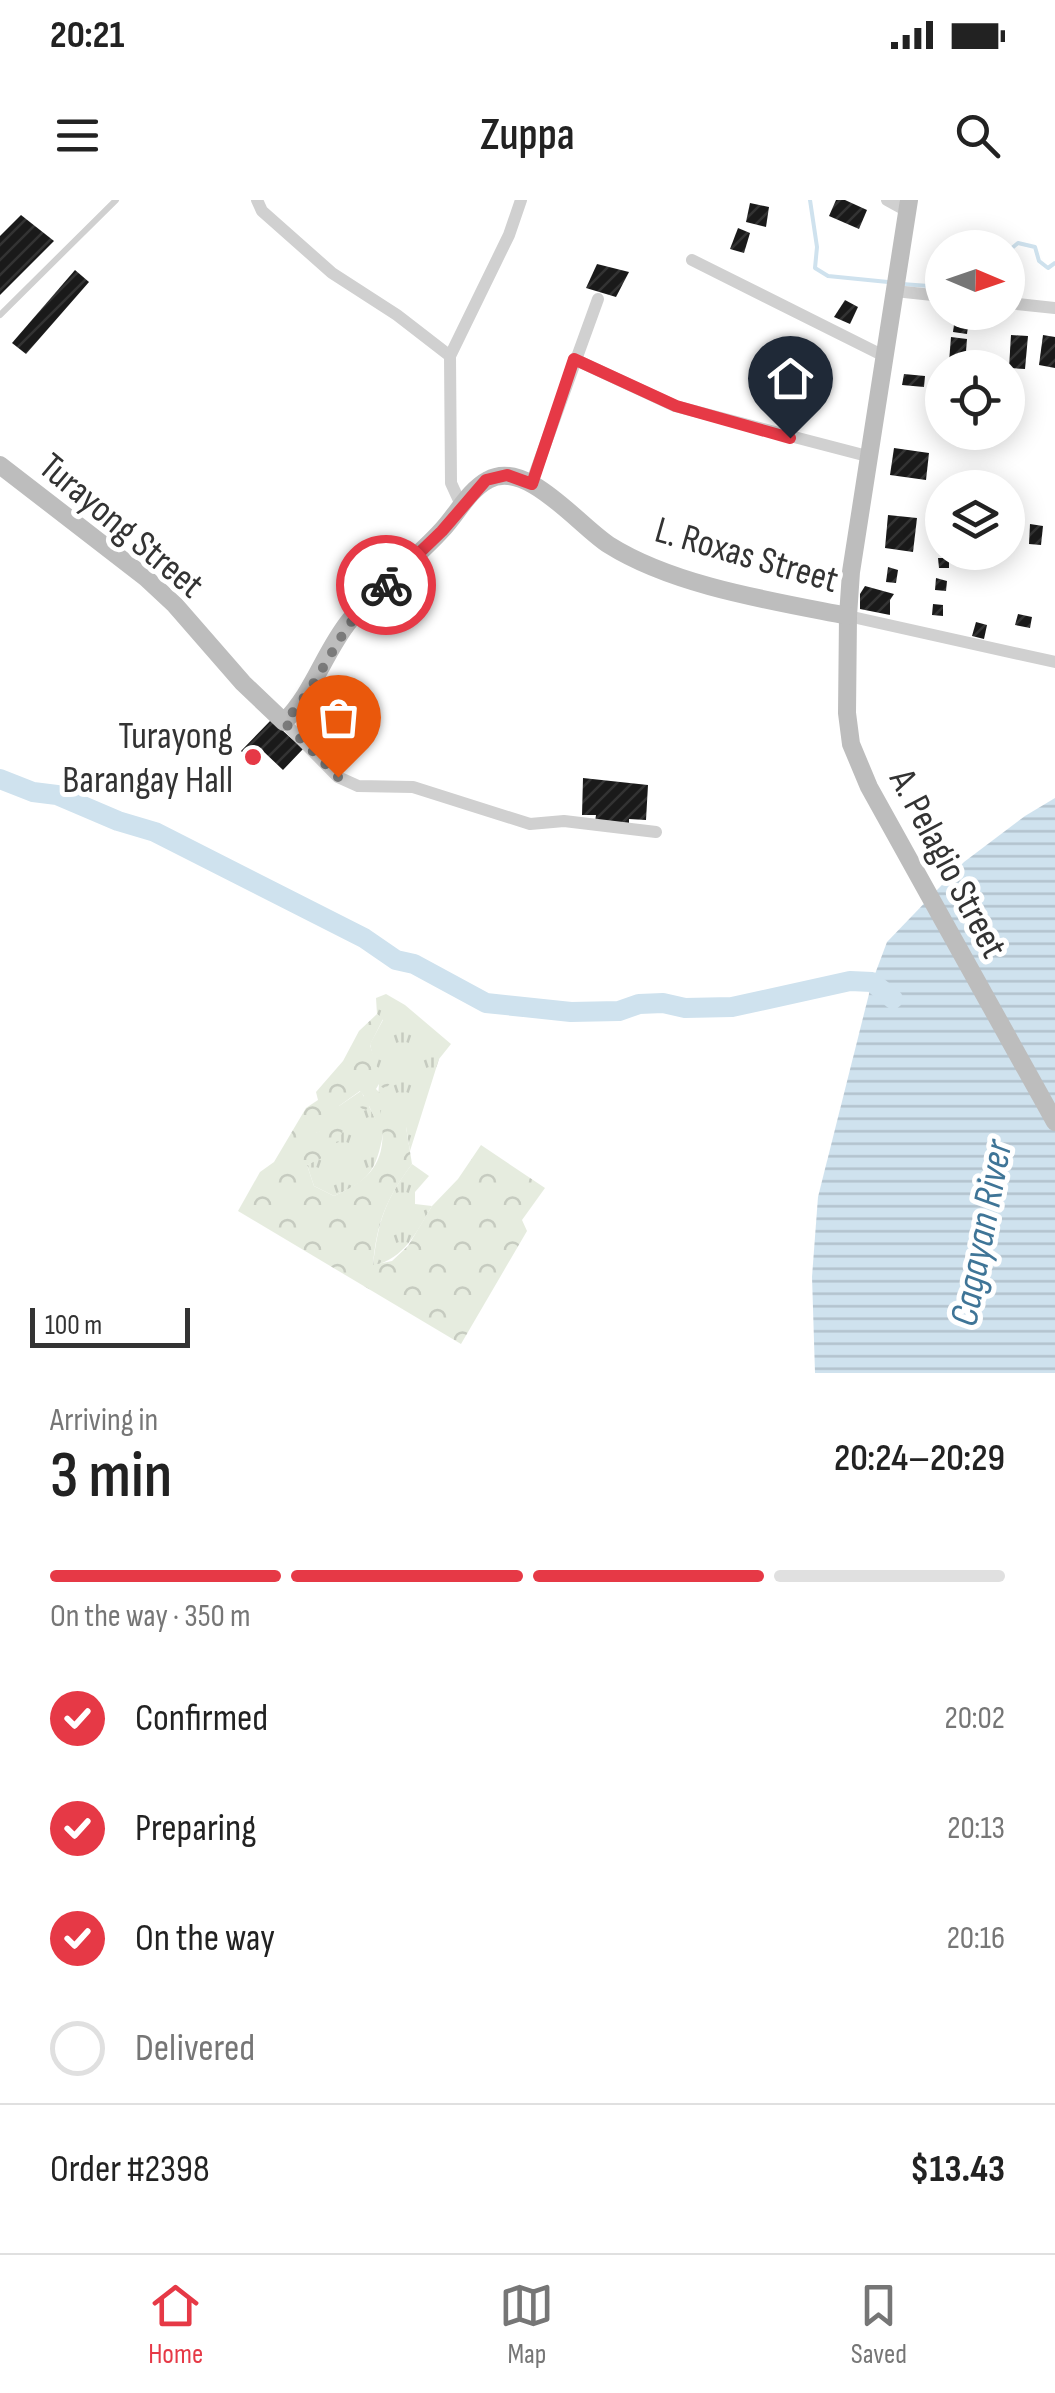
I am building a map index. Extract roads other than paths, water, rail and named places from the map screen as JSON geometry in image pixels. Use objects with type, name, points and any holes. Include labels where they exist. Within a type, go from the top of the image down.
[{"type":"street","points":[[257,200],[262,211],[332,274],[397,315],[450,356]]},
{"type":"street","points":[[462,507],[452,482],[450,356],[509,236],[521,200]]},
{"type":"street","points":[[886,200],[908,206]]},
{"type":"street","name":"A. Pelagio Street","points":[[908,206],[851,572],[847,713],[852,744],[869,787],[1055,1122]]},
{"type":"street","points":[[692,260],[886,357]]},
{"type":"street","points":[[896,285],[925,292]]},
{"type":"street","points":[[598,299],[532,484],[507,475],[496,476],[476,489],[350,620],[308,694],[284,722],[338,777],[358,786],[413,787],[520,822],[564,821],[656,832]]},
{"type":"street","points":[[1025,305],[1055,308]]},
{"type":"street","points":[[574,359],[676,406],[871,456]]},
{"type":"street","name":"Turayong Street","points":[[0,465],[146,578],[284,722]]},
{"type":"street","name":"L. Roxas Street","points":[[532,484],[609,545],[652,565],[769,600],[848,616]]},
{"type":"street","points":[[848,616],[1055,662]]},
{"type":"lane","points":[[0,315],[116,200]]},
{"type":"water","name":"Cagayan River","points":[[1055,798],[1055,1373],[815,1373],[812,1277],[818,1197],[872,982],[887,942],[964,862]]},
{"type":"waterway","points":[[810,200],[817,247],[815,268],[828,276],[888,282]]},
{"type":"waterway","points":[[1025,245],[1035,247],[1039,261],[1048,268],[1055,263]]},
{"type":"waterway","points":[[902,284],[925,286]]},
{"type":"waterway","points":[[0,779],[33,792],[57,795],[155,832],[364,938],[396,960],[414,964],[486,1003],[571,1012],[619,1011],[639,1004],[663,1003],[685,1008],[732,1007],[850,981],[872,982],[893,999]]},
{"type":"place","name":"Turayong Barangay Hall","points":[[253,757]]}]
